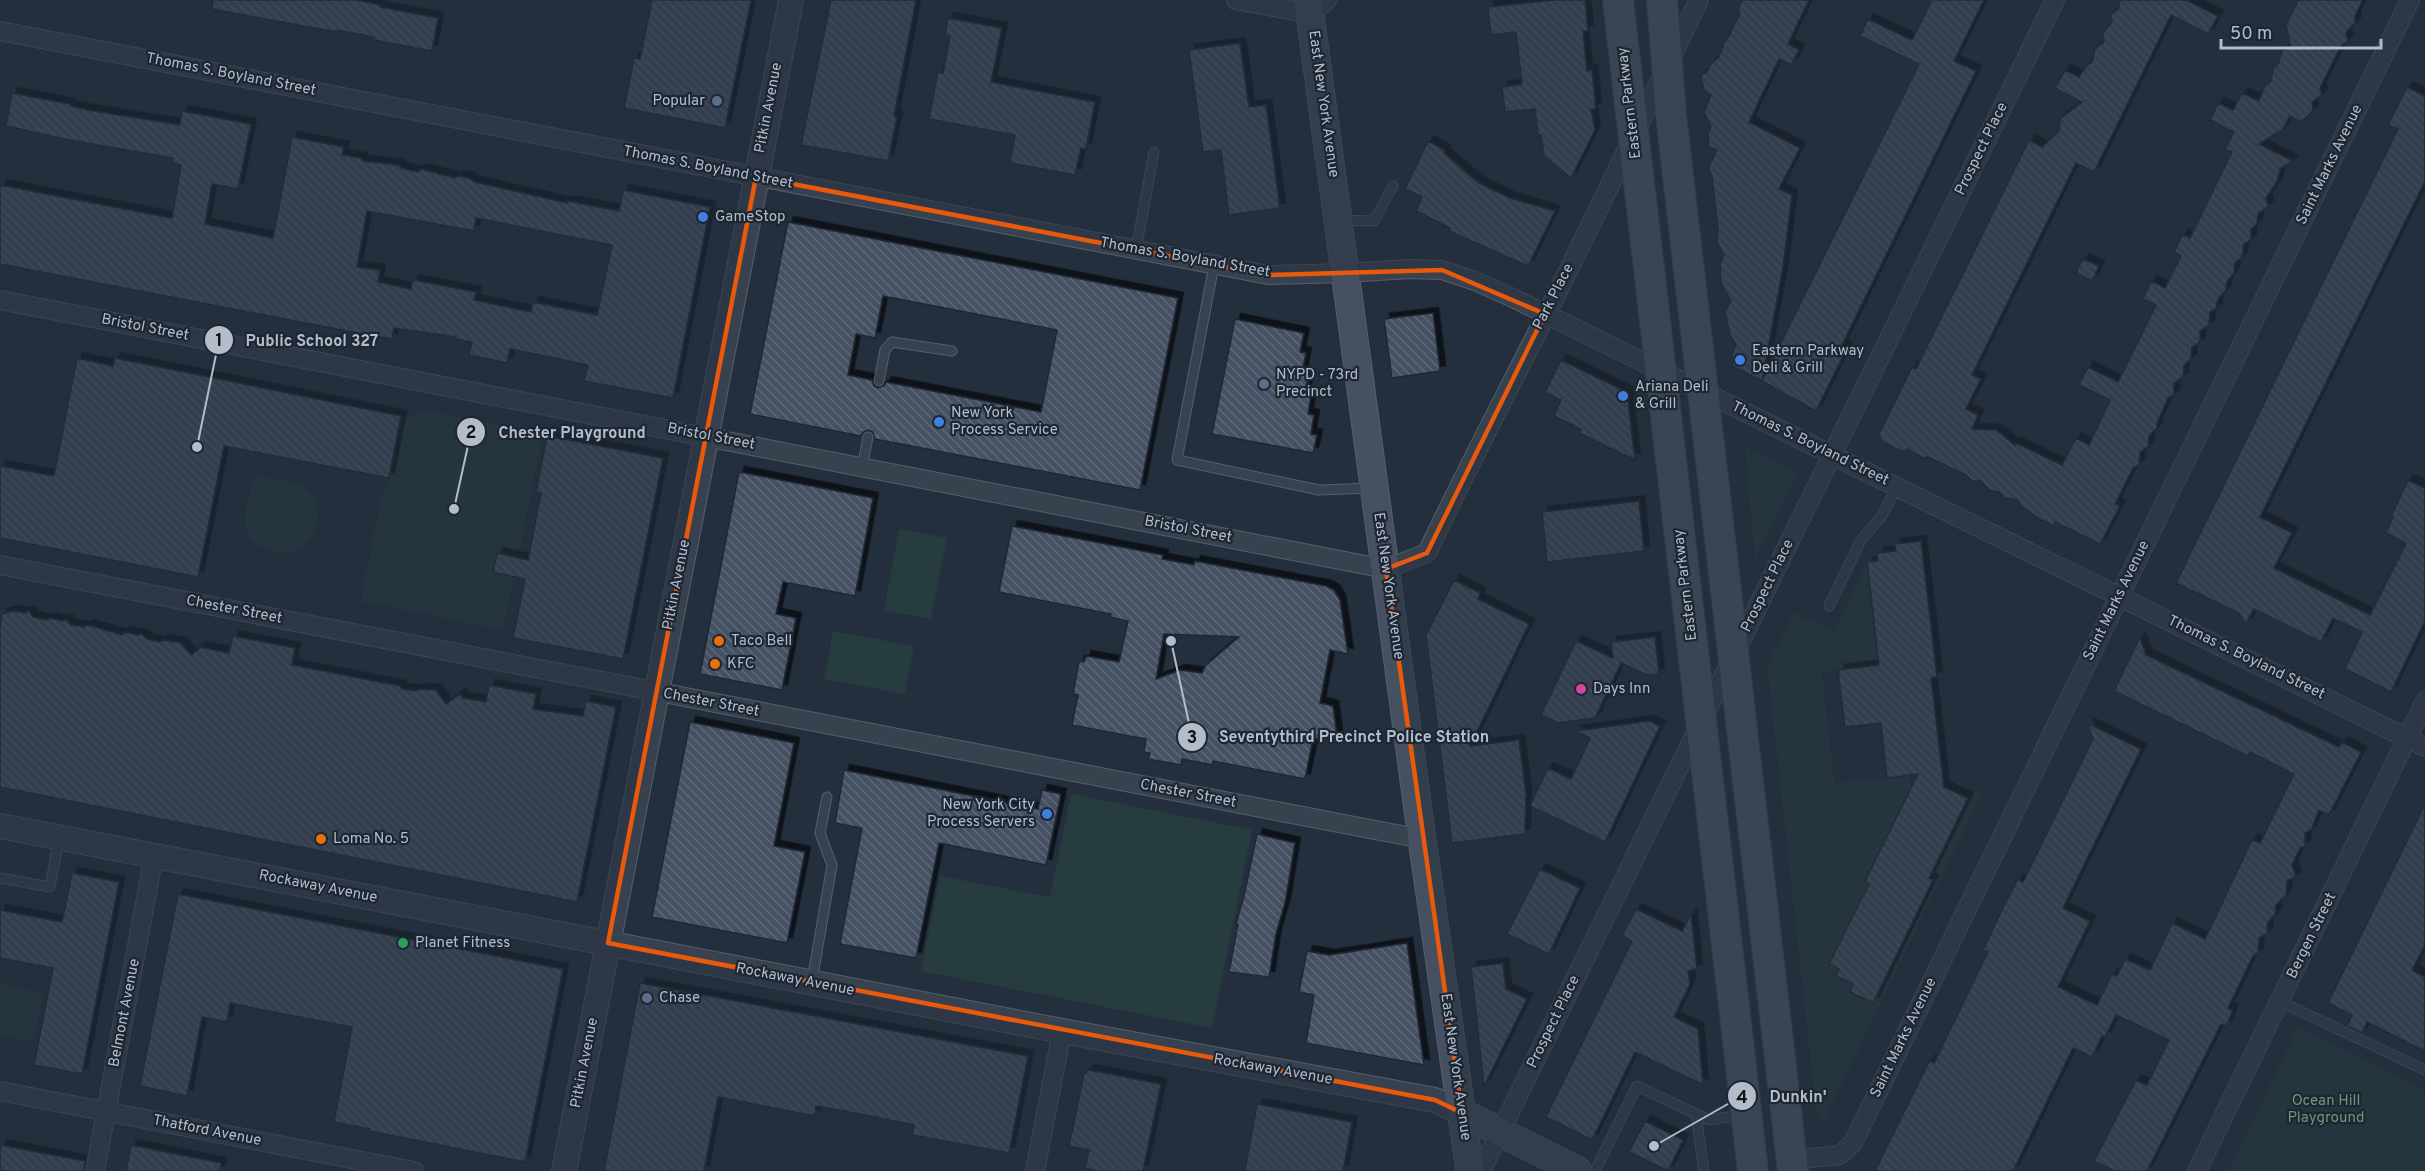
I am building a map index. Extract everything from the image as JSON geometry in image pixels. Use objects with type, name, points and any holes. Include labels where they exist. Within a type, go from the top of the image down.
[{"type":"main road","name":"Eastern Parkway","points":[[1618,0],[1753,1171]]},
{"type":"main road","points":[[1662,0],[1667,69],[1703,392],[1792,1166]]},
{"type":"main road","name":"East New York Avenue","points":[[1315,5],[1346,273],[1422,839],[1470,1171]]},
{"type":"main road","name":"Rockaway Avenue","points":[[1461,1113],[1578,1171]]},
{"type":"street","name":"Pitkin Avenue","points":[[564,1171],[791,0]]},
{"type":"street","points":[[1236,0],[1315,5]]},
{"type":"street","name":"Park Place","points":[[1386,569],[1427,553],[1699,0]]},
{"type":"street","name":"Prospect Place","points":[[1480,1171],[1702,723],[2055,0]]},
{"type":"street","name":"Saint Marks Avenue","points":[[1792,1166],[1840,1155],[1853,1143],[2410,0]]},
{"type":"street","name":"Thomas S. Boyland Street","points":[[0,31],[1268,275],[1409,269],[1442,270],[1475,280],[2425,747]]},
{"type":"street","name":"Bristol Street","points":[[0,300],[1386,569]]},
{"type":"street","name":"Chester Street","points":[[0,565],[1422,839]]},
{"type":"street","name":"Bergen Street","points":[[2197,1171],[2425,701]]},
{"type":"street","name":"Rockaway Avenue","points":[[0,826],[1062,1031],[1435,1100],[1461,1113]]},
{"type":"street","name":"Belmont Avenue","points":[[95,1171],[154,855]]},
{"type":"street","points":[[1035,1171],[1062,1031]]},
{"type":"street","name":"Thatford Avenue","points":[[0,1091],[414,1171]]},
{"type":"lane","points":[[1136,250],[1154,152]]},
{"type":"lane","points":[[1339,220],[1374,221],[1393,186]]},
{"type":"lane","points":[[1214,265],[1177,460],[1319,490],[1375,488]]},
{"type":"lane","points":[[879,381],[885,350],[892,342],[952,351]]},
{"type":"lane","points":[[862,467],[868,437]]},
{"type":"lane","points":[[1829,606],[1862,540],[1881,517],[1897,487]]},
{"type":"lane","points":[[811,982],[832,865],[820,833],[828,796]]},
{"type":"lane","points":[[0,878],[50,887],[59,837]]},
{"type":"lane","points":[[2280,1002],[2425,1070]]},
{"type":"lane","points":[[1595,1171],[1637,1086],[1708,1120],[1747,1114]]},
{"type":"lane","points":[[1696,1114],[1704,1171]]},
{"type":"highlighted area","points":[[756,177],[1268,275],[1442,270],[1545,314],[1427,553],[1386,569],[1462,1113],[1435,1100],[608,943]]},
{"type":"green space","points":[[418,409],[543,434],[503,630],[361,601],[383,490],[386,490],[401,416],[416,417]]},
{"type":"green space","points":[[1745,448],[1797,473],[1755,559]]},
{"type":"green space","points":[[254,476],[299,484],[314,498],[318,511],[316,524],[311,536],[302,546],[291,552],[277,552],[262,547],[249,536],[245,518]]},
{"type":"green space","points":[[899,529],[947,538],[931,619],[884,610]]},
{"type":"green space","points":[[1867,562],[1888,665],[1822,672],[1834,783],[1909,775],[1911,788],[1865,881],[1869,884],[1830,964],[1839,969],[1853,984],[1850,992],[1873,1003],[1933,880],[1929,878],[1967,798],[1953,791],[1957,783],[1981,795],[1824,1121],[1817,1117],[1767,665],[1794,613],[1834,631]]},
{"type":"green space","points":[[833,631],[914,646],[905,694],[824,679]]},
{"type":"green space","points":[[1071,794],[1252,830],[1212,1028],[921,971],[940,876],[1050,897]]},
{"type":"green space","points":[[0,984],[43,993],[33,1042],[0,1035]]},
{"type":"green space","name":"Ocean Hill Playground","points":[[2298,1027],[2425,1090],[2425,1171],[2229,1171]]},
{"type":"building","points":[[213,0],[357,0],[380,5],[380,7],[438,18],[432,51],[374,40],[374,37],[212,9]]},
{"type":"building","points":[[652,0],[751,0],[725,128],[624,108],[634,58],[640,59]]},
{"type":"building","points":[[831,0],[916,0],[888,161],[801,145]]},
{"type":"building","points":[[1554,0],[1585,0],[1588,31],[1583,31],[1587,71],[1592,70],[1596,109],[1591,109],[1595,130],[1571,178],[1544,156],[1541,135],[1538,135],[1535,109],[1505,112],[1502,87],[1522,84],[1516,32],[1491,35],[1488,7]]},
{"type":"building","points":[[1742,0],[1809,0],[1788,44],[1799,50],[1791,65],[1779,59],[1749,122],[1800,148],[1779,189],[1792,195],[1783,267],[1762,381],[1732,366],[1732,353],[1736,345],[1730,335],[1725,311],[1731,301],[1721,283],[1720,264],[1724,255],[1717,242],[1718,229],[1712,176],[1708,168],[1717,150],[1709,147],[1708,134],[1711,127],[1704,112],[1711,95],[1704,91],[1701,75],[1707,72],[1718,58],[1722,45],[1740,13],[1738,9]]},
{"type":"building","points":[[1932,0],[1984,0],[1954,61],[1976,71],[1842,345],[1847,348],[1816,411],[1762,381],[1919,64],[1860,36],[1868,19],[1912,40]]},
{"type":"building","points":[[2119,0],[2186,0],[2218,16],[2208,34],[2171,15],[2094,172],[2076,163],[1972,375],[1981,379],[1966,409],[1978,415],[1972,429],[1996,430],[2015,445],[2016,443],[2062,465],[2076,438],[2089,445],[2110,400],[2079,385],[2088,367],[2118,382],[2156,305],[2143,299],[2151,281],[2165,288],[2181,256],[2174,252],[2183,234],[2190,238],[2232,152],[2225,149],[2234,132],[2210,120],[2218,103],[2233,110],[2242,93],[2259,101],[2265,86],[2271,81],[2273,69],[2278,64],[2282,51],[2290,45],[2286,25],[2298,0],[2363,0],[2355,16],[2355,23],[2346,32],[2348,41],[2341,46],[2320,88],[2322,95],[2312,102],[2313,111],[2301,122],[2290,116],[2282,130],[2259,144],[2293,161],[2280,169],[2277,182],[2266,198],[2268,206],[2258,214],[2257,224],[2251,229],[2251,240],[2244,244],[2242,257],[2235,263],[2234,273],[2227,281],[2226,290],[2218,299],[2216,309],[2210,312],[2209,325],[2200,331],[2200,342],[2192,347],[2191,359],[2184,365],[2183,377],[2174,383],[2174,395],[2168,398],[2157,428],[2149,436],[2148,447],[2140,452],[2139,465],[2133,468],[2115,504],[2120,506],[2100,544],[2055,522],[2054,526],[2040,519],[2020,505],[2018,500],[2005,498],[1999,492],[1989,490],[1981,481],[1972,481],[1966,475],[1907,449],[1905,453],[1881,441],[1879,434],[1912,367],[1916,369],[2029,140],[2042,147],[2059,131],[2060,119],[2082,102],[2055,88],[2065,70],[2079,77],[2087,65],[2092,62],[2095,49],[2104,42],[2103,33],[2112,22],[2111,15],[2119,8]]},
{"type":"building","points":[[948,18],[1002,28],[991,82],[1095,102],[1086,149],[1081,148],[1075,175],[1010,163],[1015,135],[929,119],[938,72],[943,73],[950,36],[945,35]]},
{"type":"building","points":[[1240,43],[1249,107],[1266,105],[1280,208],[1229,215],[1221,150],[1203,152],[1189,50]]},
{"type":"building","points":[[2407,87],[2425,96],[2425,181],[2260,517],[2292,533],[2274,568],[2370,615],[2406,543],[2386,533],[2393,517],[2391,517],[2408,480],[2425,488],[2425,621],[2391,692],[2345,669],[2362,632],[2333,618],[2321,642],[2254,609],[2246,624],[2239,613],[2176,583],[2398,129],[2388,125]]},
{"type":"building","points":[[12,93],[70,104],[70,106],[88,110],[180,125],[182,111],[251,124],[238,189],[212,184],[205,224],[273,238],[292,137],[344,147],[342,155],[361,158],[363,161],[399,165],[401,168],[418,172],[421,169],[455,178],[458,176],[469,178],[475,182],[567,203],[568,201],[619,211],[623,190],[710,207],[673,398],[584,381],[588,365],[510,349],[507,363],[469,355],[472,342],[456,339],[456,337],[394,328],[392,339],[0,264],[0,185],[172,218],[181,165],[172,163],[173,158],[64,139],[6,126]],"holes":[[[367,211],[474,231],[476,218],[612,245],[597,315],[533,302],[531,312],[474,300],[476,292],[413,280],[411,289],[378,282],[380,270],[357,267]]]},
{"type":"building","points":[[1428,141],[1445,150],[1444,153],[1479,183],[1510,198],[1555,211],[1528,266],[1449,231],[1450,228],[1416,211],[1422,197],[1405,189]]},
{"type":"building","points":[[788,222],[1178,298],[1140,490],[875,439],[873,432],[869,430],[863,432],[861,436],[750,414]],"holes":[[[883,296],[1057,330],[1041,412],[886,382],[884,386],[878,388],[874,386],[872,380],[848,375],[856,334],[875,338]]]},
{"type":"building","points":[[2083,259],[2099,266],[2092,281],[2076,273]]},
{"type":"building","points":[[1433,313],[1440,371],[1392,378],[1384,319]]},
{"type":"building","name":"NYPD - 73rd Precinct","points":[[1235,319],[1304,333],[1300,352],[1306,353],[1302,373],[1309,374],[1305,393],[1311,395],[1308,414],[1314,415],[1311,434],[1317,435],[1313,453],[1212,434]]},
{"type":"building","points":[[77,358],[113,366],[115,358],[401,416],[389,478],[224,446],[198,577],[0,538],[0,466],[54,476]]},
{"type":"building","points":[[1561,360],[1627,392],[1635,460],[1579,433],[1581,429],[1554,416],[1561,400],[1545,392]]},
{"type":"building","points":[[547,436],[663,458],[623,659],[513,638],[525,579],[493,572],[497,553],[528,560],[541,493],[536,492]]},
{"type":"building","points":[[739,472],[873,498],[855,596],[783,582],[776,614],[796,618],[782,690],[700,674]]},
{"type":"building","points":[[1639,501],[1644,551],[1547,562],[1542,512]]},
{"type":"building","points":[[1012,526],[1163,555],[1162,559],[1194,565],[1195,561],[1326,586],[1334,590],[1340,600],[1348,654],[1330,650],[1320,703],[1333,706],[1337,736],[1313,739],[1305,779],[1213,761],[1212,765],[1182,759],[1181,765],[1148,759],[1150,753],[1144,752],[1146,739],[1072,725],[1078,695],[1073,694],[1079,661],[1084,662],[1086,656],[1119,662],[1128,621],[1110,617],[1111,614],[999,592]],"holes":[[[1164,634],[1239,637],[1206,665],[1202,673],[1180,670],[1156,679]]]},
{"type":"building","points":[[1921,541],[1937,677],[1931,678],[1944,787],[1968,798],[1929,878],[1933,880],[1873,1003],[1850,992],[1853,984],[1836,976],[1839,969],[1829,964],[1869,884],[1865,881],[1918,774],[1887,778],[1881,723],[1845,727],[1838,670],[1879,665],[1867,562],[1878,561],[1877,553],[1896,551],[1895,544]]},
{"type":"building","points":[[1454,580],[1480,593],[1478,599],[1529,624],[1470,746],[1519,740],[1526,794],[1525,834],[1452,843],[1426,635]]},
{"type":"building","points":[[13,611],[25,613],[29,611],[33,617],[46,620],[50,618],[63,621],[66,619],[71,625],[84,627],[88,625],[122,635],[125,632],[141,634],[147,639],[160,642],[163,640],[181,643],[191,655],[201,647],[229,653],[233,636],[295,648],[292,665],[400,686],[402,689],[436,690],[446,704],[460,694],[463,698],[486,702],[489,685],[536,694],[533,709],[583,716],[586,701],[616,707],[577,902],[0,787],[0,626],[2,614]]},
{"type":"building","name":"Days Inn","points":[[1655,637],[1659,674],[1647,675],[1621,663],[1595,718],[1558,723],[1541,715],[1576,641],[1613,658],[1611,642]]},
{"type":"building","points":[[2140,637],[2146,655],[2339,747],[2342,742],[2361,752],[2329,815],[2319,810],[2311,830],[2305,833],[2305,846],[2300,848],[2292,865],[2296,877],[2287,881],[2286,895],[2275,906],[2276,913],[2267,924],[2268,933],[2259,938],[2258,953],[2253,956],[2228,1008],[2233,1010],[2226,1027],[2221,1024],[2147,1171],[2115,1171],[2094,1161],[2136,1080],[2147,1085],[2169,1040],[2116,1015],[2092,1057],[2073,1048],[2013,1171],[1875,1171],[1930,1060],[1934,1063],[1988,952],[1983,950],[2000,914],[2018,879],[2023,882],[2093,739],[2087,723],[2141,749],[2063,908],[2090,921],[2058,987],[2097,1005],[2112,974],[2117,976],[2125,959],[2150,970],[2172,923],[2205,939],[2252,840],[2260,843],[2294,774],[2250,752],[2248,756],[2114,691]]},
{"type":"building","points":[[1649,721],[1660,726],[1605,842],[1530,806],[1548,768],[1571,779],[1590,738],[1575,731]]},
{"type":"building","points":[[690,722],[794,743],[774,846],[805,852],[787,943],[652,917]]},
{"type":"building","points":[[844,770],[1038,809],[1042,790],[1061,794],[1046,865],[939,843],[916,958],[840,944],[862,828],[835,823]]},
{"type":"building","points":[[2425,804],[2425,945],[2412,970],[2425,977],[2425,1051],[2367,1022],[2362,1033],[2347,1026],[2352,1015],[2328,1003]]},
{"type":"building","points":[[1257,834],[1295,843],[1269,977],[1229,972],[1238,924],[1236,924]]},
{"type":"building","points":[[1540,869],[1580,888],[1549,954],[1507,934]]},
{"type":"building","points":[[72,873],[119,882],[82,1074],[34,1065],[53,968],[0,958],[0,910],[62,922]]},
{"type":"building","points":[[178,894],[563,969],[525,1162],[334,1122],[352,1027],[230,1003],[227,1022],[202,1017],[187,1096],[140,1086]]},
{"type":"building","points":[[1636,909],[1682,931],[1691,914],[1697,969],[1688,971],[1690,984],[1674,1017],[1698,1029],[1703,1085],[1635,1052],[1592,1140],[1546,1117],[1632,941],[1622,936]]},
{"type":"building","points":[[1407,943],[1424,1065],[1306,1043],[1314,995],[1299,992],[1307,951],[1329,955]]},
{"type":"building","points":[[1503,963],[1506,989],[1527,999],[1484,1086],[1471,967]]},
{"type":"building","points":[[640,983],[1028,1056],[1009,1153],[912,1135],[914,1125],[865,1115],[816,1106],[815,1116],[718,1097],[704,1171],[604,1171]]},
{"type":"building","points":[[1089,1070],[1161,1084],[1143,1171],[1097,1171],[1085,1168],[1089,1150],[1069,1146],[1084,1074]]},
{"type":"building","points":[[1257,1104],[1352,1122],[1343,1171],[1245,1171]]},
{"type":"building","points":[[1645,1121],[1683,1140],[1668,1171],[1629,1152]]},
{"type":"building","points":[[0,1145],[85,1161],[84,1171],[0,1171]]},
{"type":"building","points":[[131,1145],[221,1163],[220,1171],[126,1171]]},
{"type":"place","name":"Popular","points":[[717,101]]},
{"type":"place","name":"GameStop","points":[[703,217]]},
{"type":"place","name":"Eastern Parkway Deli & Grill","points":[[1740,360]]},
{"type":"place","name":"NYPD - 73rd Precinct","points":[[1264,384]]},
{"type":"place","name":"Ariana Deli & Grill","points":[[1623,396]]},
{"type":"place","name":"New York Process Service","points":[[939,422]]},
{"type":"place","name":"Public School 327","points":[[197,447]]},
{"type":"place","name":"Chester Playground","points":[[454,509]]},
{"type":"place","name":"Taco Bell","points":[[719,641]]},
{"type":"place","name":"Seventythird Precinct Police Station","points":[[1171,641]]},
{"type":"place","name":"KFC","points":[[715,664]]},
{"type":"place","name":"Days Inn","points":[[1581,689]]},
{"type":"place","name":"New York City Process Servers","points":[[1047,814]]},
{"type":"place","name":"Loma No. 5","points":[[321,839]]},
{"type":"place","name":"Planet Fitness","points":[[403,943]]},
{"type":"place","name":"Chase","points":[[647,998]]},
{"type":"place","name":"Dunkin'","points":[[1654,1146]]}]
